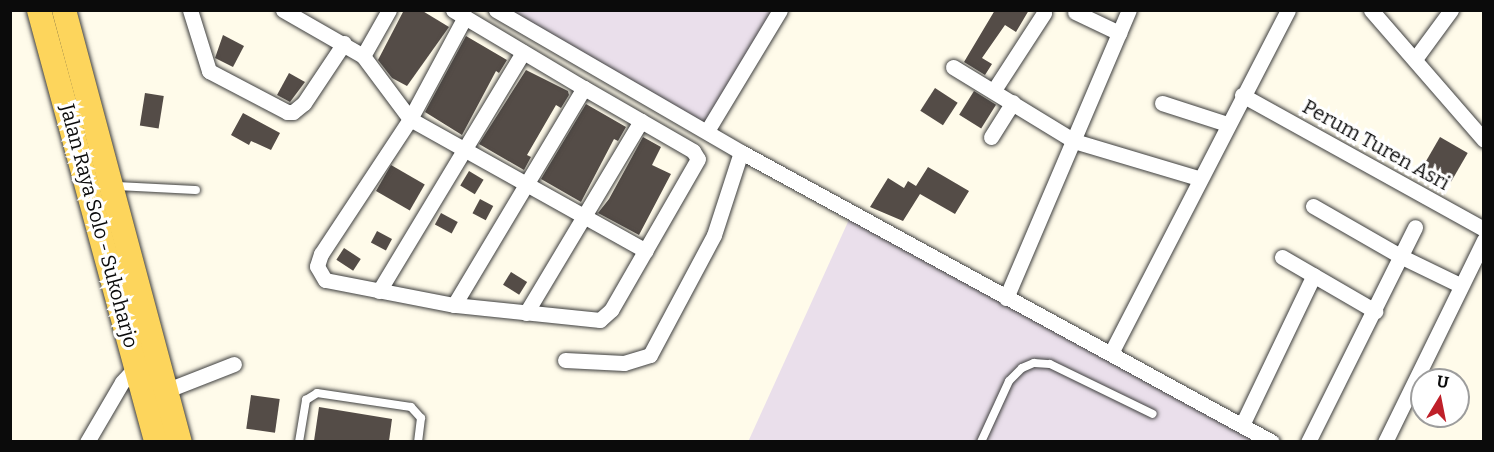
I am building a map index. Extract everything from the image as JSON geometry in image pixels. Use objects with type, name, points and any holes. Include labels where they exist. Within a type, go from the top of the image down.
[{"type":"main road","name":"Jalan Raya Solo - Sukoharjo","points":[[39,10],[152,382],[180,441]]},
{"type":"main road","name":"Jalan Raya Solo - Sukoharjo","points":[[64,10],[112,185],[152,382],[156,441]]},
{"type":"street","points":[[190,10],[209,71],[287,112],[304,104],[344,43]]},
{"type":"street","points":[[283,10],[363,56],[410,119],[646,251]]},
{"type":"street","points":[[363,56],[389,10]]},
{"type":"street","points":[[496,10],[741,152],[1272,441]]},
{"type":"street","points":[[707,131],[780,10]]},
{"type":"street","points":[[1006,298],[1129,10]]},
{"type":"street","points":[[1111,353],[1198,177],[1227,124],[1245,97],[1288,10]]},
{"type":"street","points":[[1371,10],[1484,140]]},
{"type":"street","points":[[1415,59],[1451,10]]},
{"type":"street","points":[[1075,12],[1119,33]]},
{"type":"street","points":[[994,90],[1044,13]]},
{"type":"street","points":[[459,14],[693,151],[698,159],[646,251],[604,318],[596,320],[454,305],[326,280],[317,267],[410,119],[459,14]]},
{"type":"street","points":[[379,291],[523,52]]},
{"type":"street","points":[[953,67],[1074,141],[1198,177]]},
{"type":"street","points":[[454,305],[584,88]]},
{"type":"street","name":"Perum Turen Asri","points":[[1245,97],[1484,229]]},
{"type":"street","points":[[991,137],[1013,102]]},
{"type":"street","points":[[1162,104],[1227,124]]},
{"type":"street","points":[[526,313],[641,122]]},
{"type":"street","points":[[565,360],[624,363],[650,355],[714,235],[741,152]]},
{"type":"street","points":[[1313,206],[1400,256],[1460,285]]},
{"type":"street","points":[[1308,441],[1415,227]]},
{"type":"street","points":[[1384,441],[1484,240]]},
{"type":"street","points":[[1282,257],[1375,311]]},
{"type":"street","points":[[1242,425],[1314,275]]},
{"type":"street","points":[[87,441],[122,382],[152,382],[234,364]]},
{"type":"lane","points":[[112,185],[196,190]]},
{"type":"lane","points":[[981,441],[1009,381],[1022,368],[1034,363],[1050,364],[1153,414]]},
{"type":"lane","points":[[299,441],[306,399],[317,393],[411,407],[421,418],[418,441]]},
{"type":"shaded area","points":[[495,11],[771,11],[707,131]]},
{"type":"shaded area","points":[[852,213],[1272,442],[748,442]]},
{"type":"building","points":[[404,10],[421,10],[449,27],[407,86],[392,78],[378,60]]},
{"type":"building","points":[[995,10],[1029,10],[1016,32],[1005,25],[982,58],[992,64],[985,75],[964,62]]},
{"type":"building","points":[[223,35],[244,46],[233,67],[215,58]]},
{"type":"building","points":[[466,36],[507,60],[499,73],[496,71],[462,135],[425,112]]},
{"type":"building","points":[[526,70],[568,91],[569,95],[561,108],[556,105],[527,155],[531,157],[524,170],[479,144]]},
{"type":"building","points":[[289,73],[305,82],[290,102],[277,95]]},
{"type":"building","points":[[935,88],[958,103],[943,125],[920,111]]},
{"type":"building","points":[[974,91],[996,105],[981,129],[959,115]]},
{"type":"building","points":[[145,93],[164,96],[159,129],[140,126]]},
{"type":"building","points":[[586,104],[626,127],[618,141],[614,139],[581,202],[541,179]]},
{"type":"building","points":[[243,113],[280,133],[271,150],[251,141],[249,145],[231,135]]},
{"type":"building","points":[[643,137],[661,147],[652,165],[671,174],[639,235],[598,213],[609,199]]},
{"type":"building","points":[[1440,137],[1468,153],[1451,182],[1424,166]]},
{"type":"building","points":[[391,165],[425,184],[410,210],[376,191]]},
{"type":"building","points":[[928,167],[969,191],[955,214],[920,194],[903,221],[870,207],[888,178],[904,188],[908,181],[916,186]]},
{"type":"building","points":[[469,171],[484,180],[475,194],[460,186]]},
{"type":"building","points":[[480,199],[493,206],[486,220],[472,213]]},
{"type":"building","points":[[441,213],[458,222],[452,233],[435,224]]},
{"type":"building","points":[[377,231],[392,239],[386,250],[371,242]]},
{"type":"building","points":[[344,248],[361,259],[353,271],[336,260]]},
{"type":"building","points":[[511,272],[527,282],[519,295],[503,285]]},
{"type":"building","points":[[251,395],[280,399],[275,433],[246,429]]},
{"type":"building","points":[[319,407],[392,419],[389,441],[314,441]]}]
